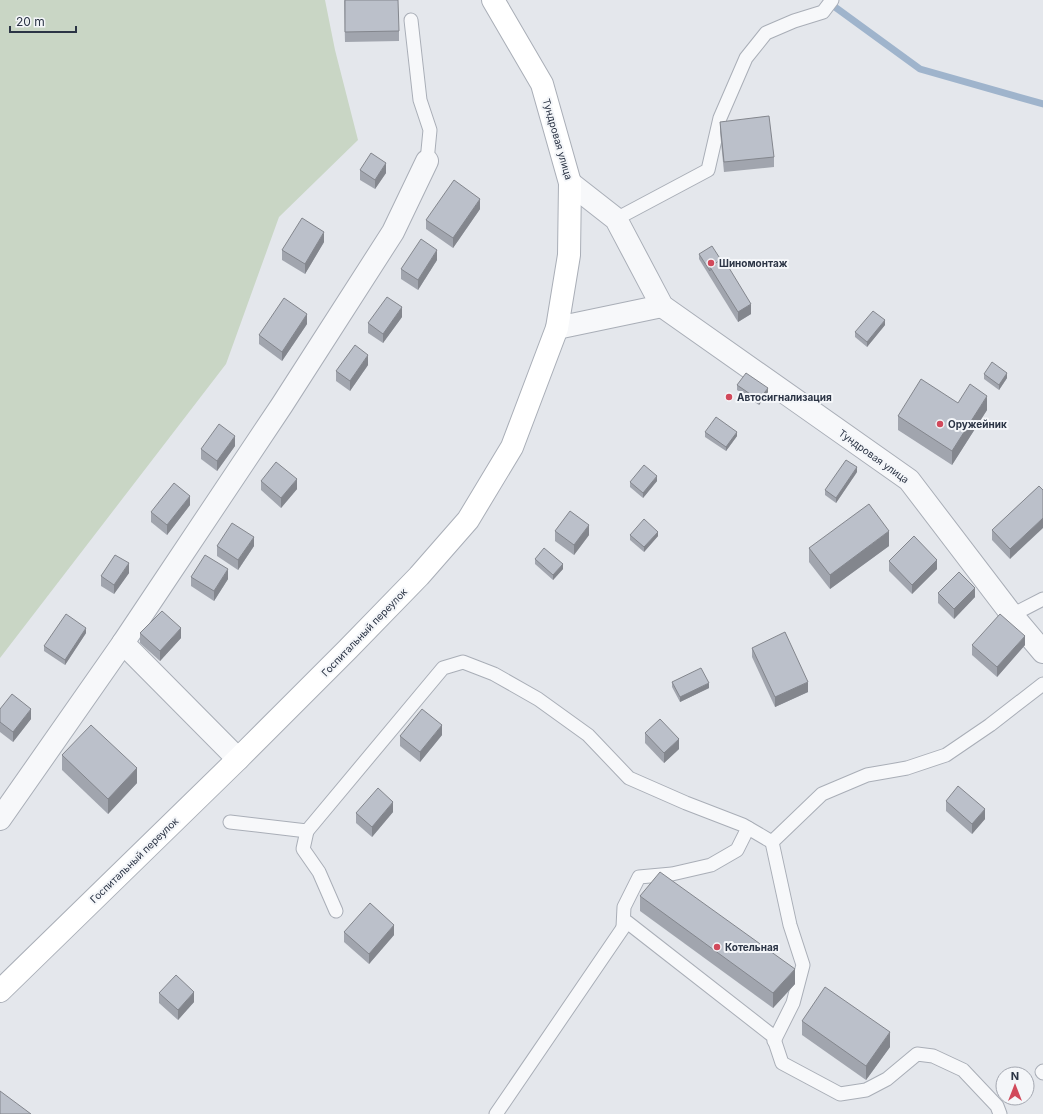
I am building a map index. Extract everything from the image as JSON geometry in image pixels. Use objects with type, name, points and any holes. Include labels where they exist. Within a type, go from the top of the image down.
[{"type":"main road","name":"Тундровая улица","points":[[493,0],[542,84],[570,182]]},
{"type":"main road","name":"Госпитальный переулок","points":[[0,991],[238,759],[348,649],[419,576],[468,520],[512,447],[557,328],[568,255],[570,182]]},
{"type":"street","points":[[0,819],[123,643],[273,418],[392,232],[426,161]]},
{"type":"street","name":"Тундровая улица","points":[[570,182],[616,219],[662,306],[909,480],[1012,615],[1043,652]]},
{"type":"street","points":[[557,328],[662,306]]},
{"type":"street","points":[[123,643],[238,759]]},
{"type":"lane","points":[[616,219],[708,170],[720,118],[746,58],[766,33],[794,21],[823,12],[832,0]]},
{"type":"lane","points":[[411,20],[420,100],[430,130],[426,161]]},
{"type":"lane","points":[[1012,615],[1043,599]]},
{"type":"lane","points":[[336,911],[319,872],[303,849],[307,831],[443,668],[463,662],[494,674],[538,699],[588,735],[629,778],[748,828],[772,842],[790,924],[803,965],[793,1003],[774,1041]]},
{"type":"lane","points":[[772,842],[822,794],[867,775],[907,768],[946,755],[990,725],[1043,684]]},
{"type":"lane","points":[[230,822],[307,831]]},
{"type":"lane","points":[[623,927],[624,907],[639,876],[672,874],[711,865],[737,850],[748,828]]},
{"type":"lane","points":[[496,1114],[627,922],[773,1036],[782,1063],[840,1094],[866,1090],[887,1079],[917,1054],[933,1056],[963,1070],[997,1106],[1000,1114]]},
{"type":"green space","points":[[0,0],[325,0],[335,50],[358,140],[279,217],[226,364],[0,658]]},
{"type":"building","points":[[345,0],[398,0],[399,31],[345,32]]},
{"type":"building","points":[[769,116],[774,157],[724,162],[720,122]]},
{"type":"building","points":[[371,153],[386,163],[375,180],[360,170]]},
{"type":"building","points":[[454,180],[480,199],[453,238],[426,220]]},
{"type":"building","points":[[302,218],[324,232],[305,264],[282,250]]},
{"type":"building","points":[[421,239],[437,250],[418,280],[401,269]]},
{"type":"building","points":[[712,246],[721,260],[710,267],[710,271],[699,254]]},
{"type":"building","points":[[723,258],[751,304],[738,312],[710,267]]},
{"type":"building","points":[[387,297],[402,307],[383,334],[368,323]]},
{"type":"building","points":[[284,298],[307,314],[282,352],[259,335]]},
{"type":"building","points":[[873,311],[885,320],[867,342],[855,332]]},
{"type":"building","points":[[355,345],[368,355],[350,381],[336,371]]},
{"type":"building","points":[[992,362],[1007,373],[999,385],[984,374]]},
{"type":"building","points":[[746,373],[768,388],[759,400],[737,385]]},
{"type":"building","name":"Оружейник","points":[[921,379],[958,403],[970,384],[987,396],[952,451],[898,416]]},
{"type":"building","points":[[716,417],[737,432],[726,447],[705,432]]},
{"type":"building","points":[[219,424],[235,436],[217,461],[201,449]]},
{"type":"building","points":[[846,460],[857,467],[836,498],[825,490]]},
{"type":"building","points":[[276,462],[297,479],[281,498],[261,481]]},
{"type":"building","points":[[644,465],[657,476],[643,493],[630,482]]},
{"type":"building","points":[[174,483],[190,496],[167,525],[151,512]]},
{"type":"building","points":[[1039,486],[1043,490],[1043,518],[1010,549],[992,530]]},
{"type":"building","points":[[869,504],[889,531],[830,575],[809,548]]},
{"type":"building","points":[[570,511],[589,525],[574,545],[555,531]]},
{"type":"building","points":[[644,519],[658,532],[644,547],[630,535]]},
{"type":"building","points":[[232,523],[254,537],[238,560],[217,546]]},
{"type":"building","points":[[914,536],[937,560],[912,585],[889,561]]},
{"type":"building","points":[[544,548],[563,564],[553,575],[535,559]]},
{"type":"building","points":[[115,555],[129,563],[114,585],[101,576]]},
{"type":"building","points":[[205,555],[228,569],[214,591],[191,577]]},
{"type":"building","points":[[959,572],[975,588],[954,609],[938,593]]},
{"type":"building","points":[[162,611],[181,628],[160,651],[140,633]]},
{"type":"building","points":[[66,614],[86,628],[65,660],[44,646]]},
{"type":"building","points":[[1000,614],[1025,636],[997,667],[972,645]]},
{"type":"building","points":[[785,632],[808,682],[775,697],[752,648]]},
{"type":"building","points":[[701,668],[709,683],[680,697],[672,682]]},
{"type":"building","points":[[12,694],[31,709],[13,732],[0,722],[0,709]]},
{"type":"building","points":[[422,709],[442,725],[420,752],[400,736]]},
{"type":"building","points":[[660,719],[679,739],[664,753],[645,733]]},
{"type":"building","points":[[91,725],[137,768],[108,799],[62,755]]},
{"type":"building","points":[[958,786],[985,809],[972,824],[946,801]]},
{"type":"building","points":[[378,788],[393,802],[372,827],[356,813]]},
{"type":"building","points":[[660,872],[795,969],[773,993],[640,896]]},
{"type":"building","points":[[370,903],[394,925],[369,954],[344,932]]},
{"type":"building","points":[[176,975],[194,992],[178,1010],[159,993]]},
{"type":"building","points":[[825,987],[890,1032],[866,1066],[802,1021]]},
{"type":"building","points":[[0,1091],[31,1114],[0,1114]]},
{"type":"waterway","points":[[828,2],[920,69],[1043,104]]},
{"type":"place","name":"Шиномонтаж","points":[[711,263]]},
{"type":"place","name":"Автосигнализация","points":[[729,397]]},
{"type":"place","name":"Оружейник","points":[[940,424]]},
{"type":"place","name":"Котельная","points":[[717,947]]}]
